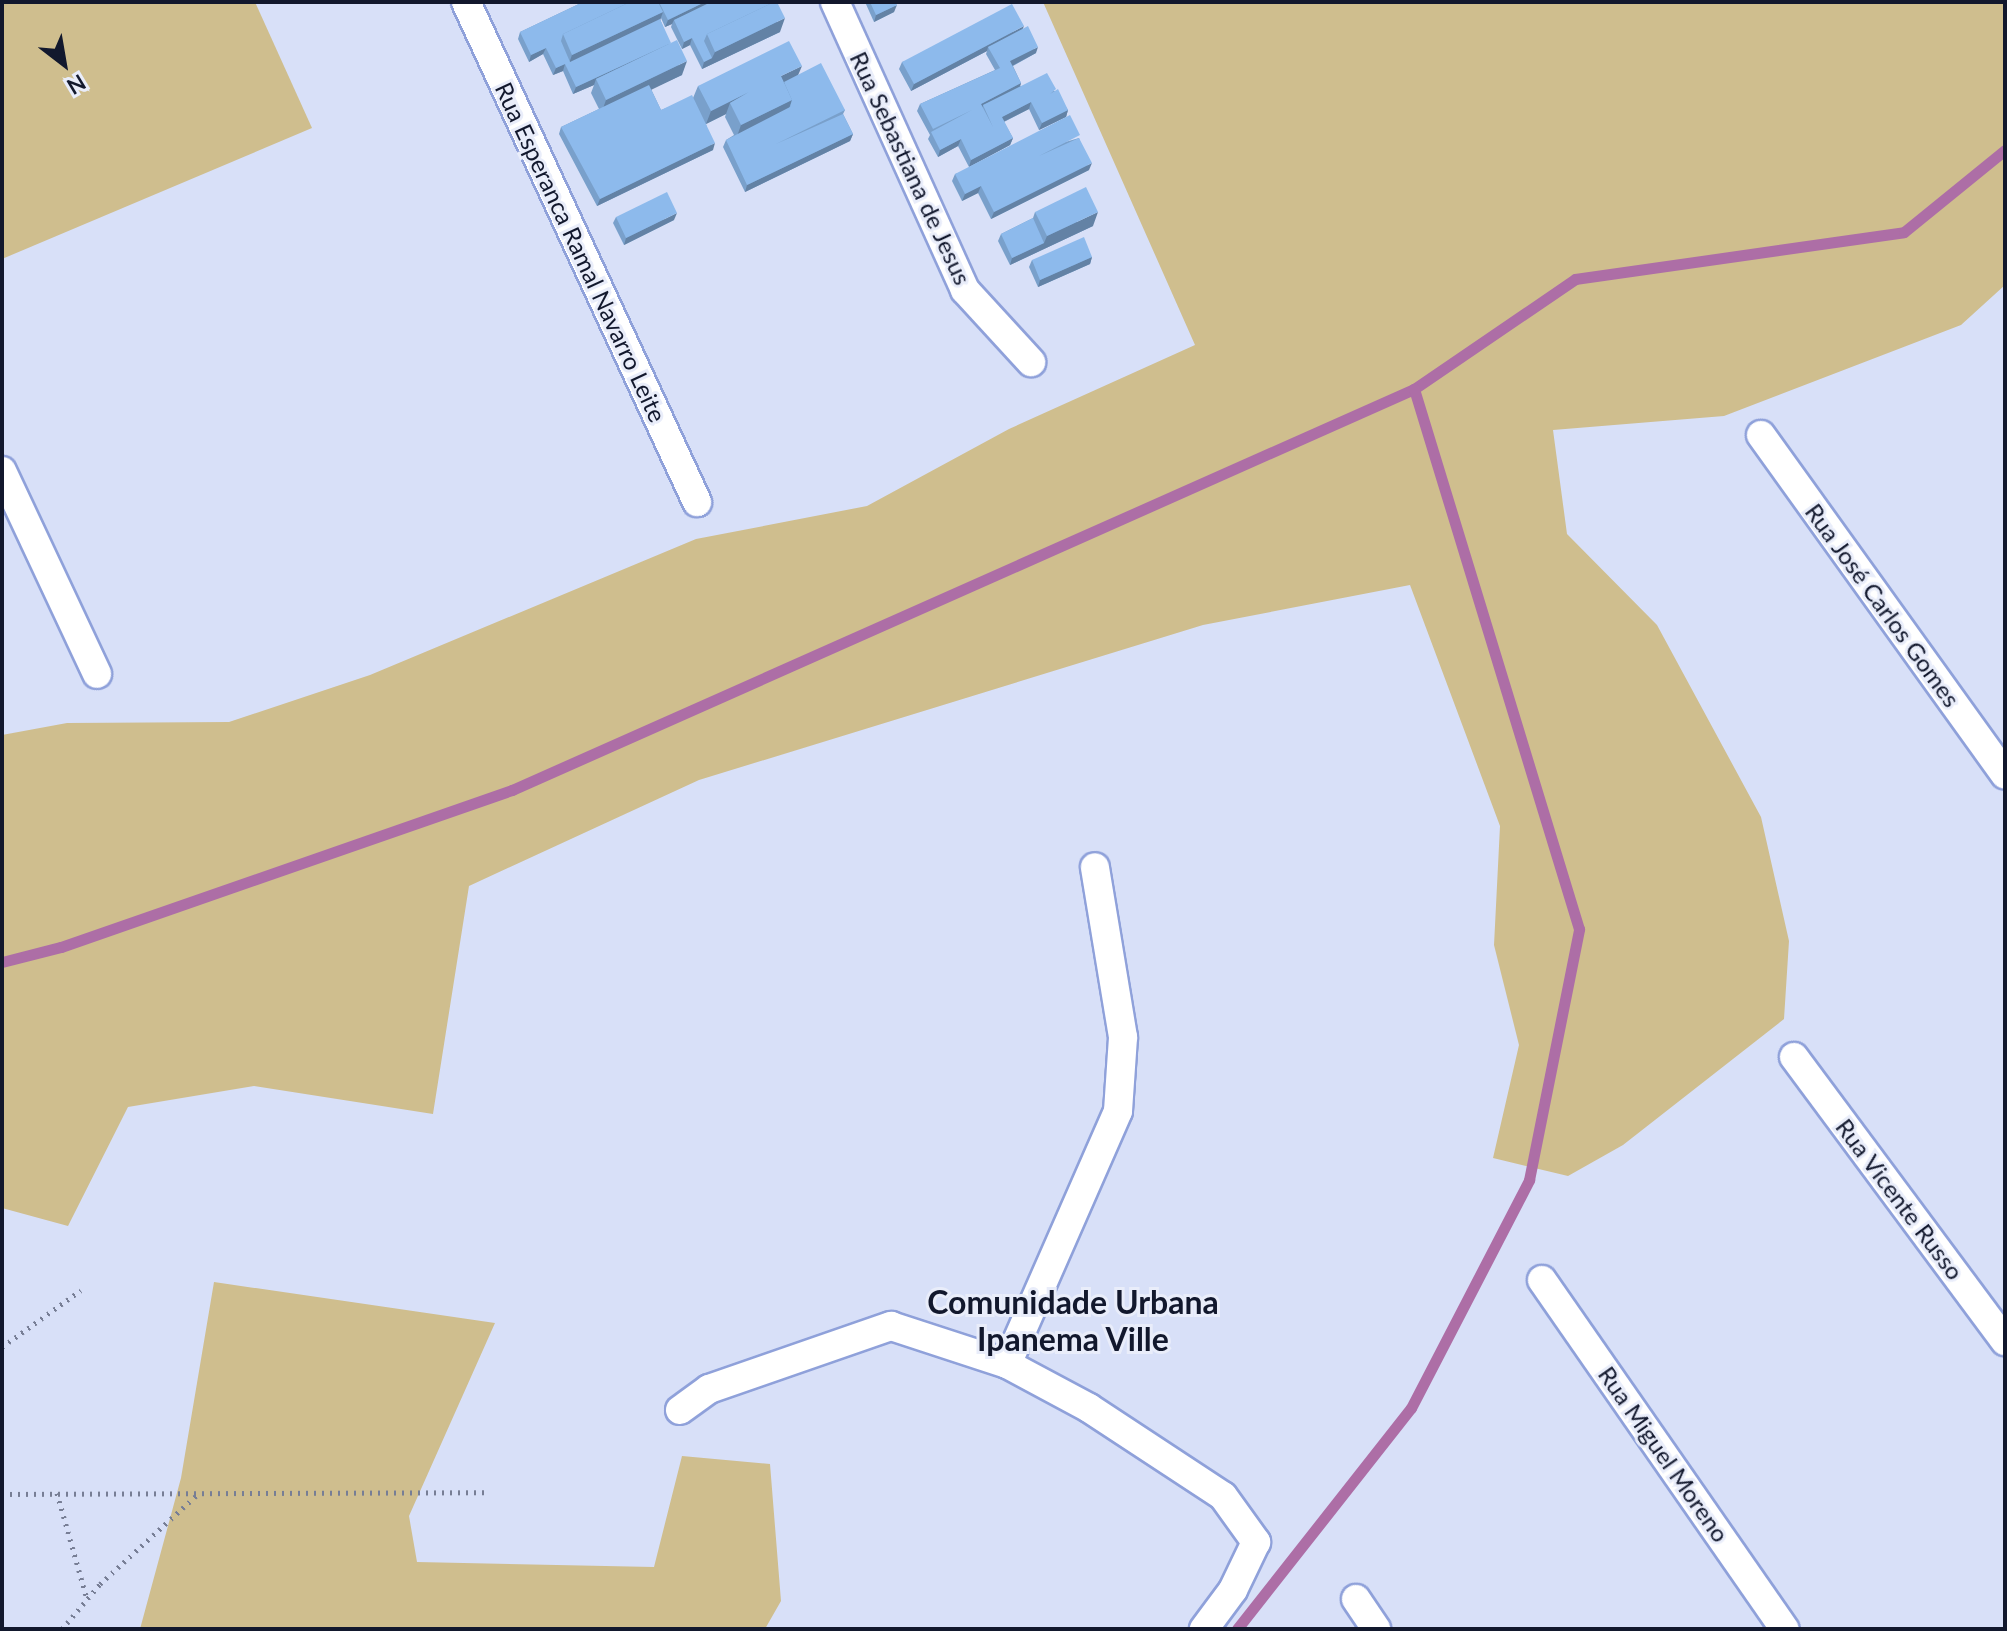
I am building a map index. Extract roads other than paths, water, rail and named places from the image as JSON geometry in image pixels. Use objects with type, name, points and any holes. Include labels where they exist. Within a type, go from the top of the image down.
[{"type":"street","name":"Rua Esperanca Ramal Navarro Leite","points":[[466,2],[697,502]]},
{"type":"street","name":"Rua Sebastiana de Jesus","points":[[835,2],[965,290],[1031,362]]},
{"type":"street","name":"Rua José Carlos Gomes","points":[[1761,435],[2005,775]]},
{"type":"street","points":[[2,471],[97,674]]},
{"type":"street","points":[[1007,1364],[1118,1111],[1123,1037],[1095,867]]},
{"type":"street","name":"Rua Vicente Russo","points":[[1794,1057],[2005,1341]]},
{"type":"street","name":"Rua Miguel Moreno","points":[[1542,1280],[1785,1629]]},
{"type":"street","points":[[680,1410],[709,1389],[891,1326],[1007,1364],[1089,1408],[1223,1496],[1256,1542],[1233,1590],[1204,1629]]},
{"type":"street","points":[[1356,1599],[1376,1629]]},
{"type":"waterway","points":[[2,962],[61,947],[512,790],[1414,389],[1575,279],[1904,232],[2005,150]]},
{"type":"waterway","points":[[1237,1629],[1411,1408],[1529,1180],[1579,929],[1414,389]]},
{"type":"district","name":"Comunidade Urbana Ipanema Ville","points":[[1073,1322]]}]
